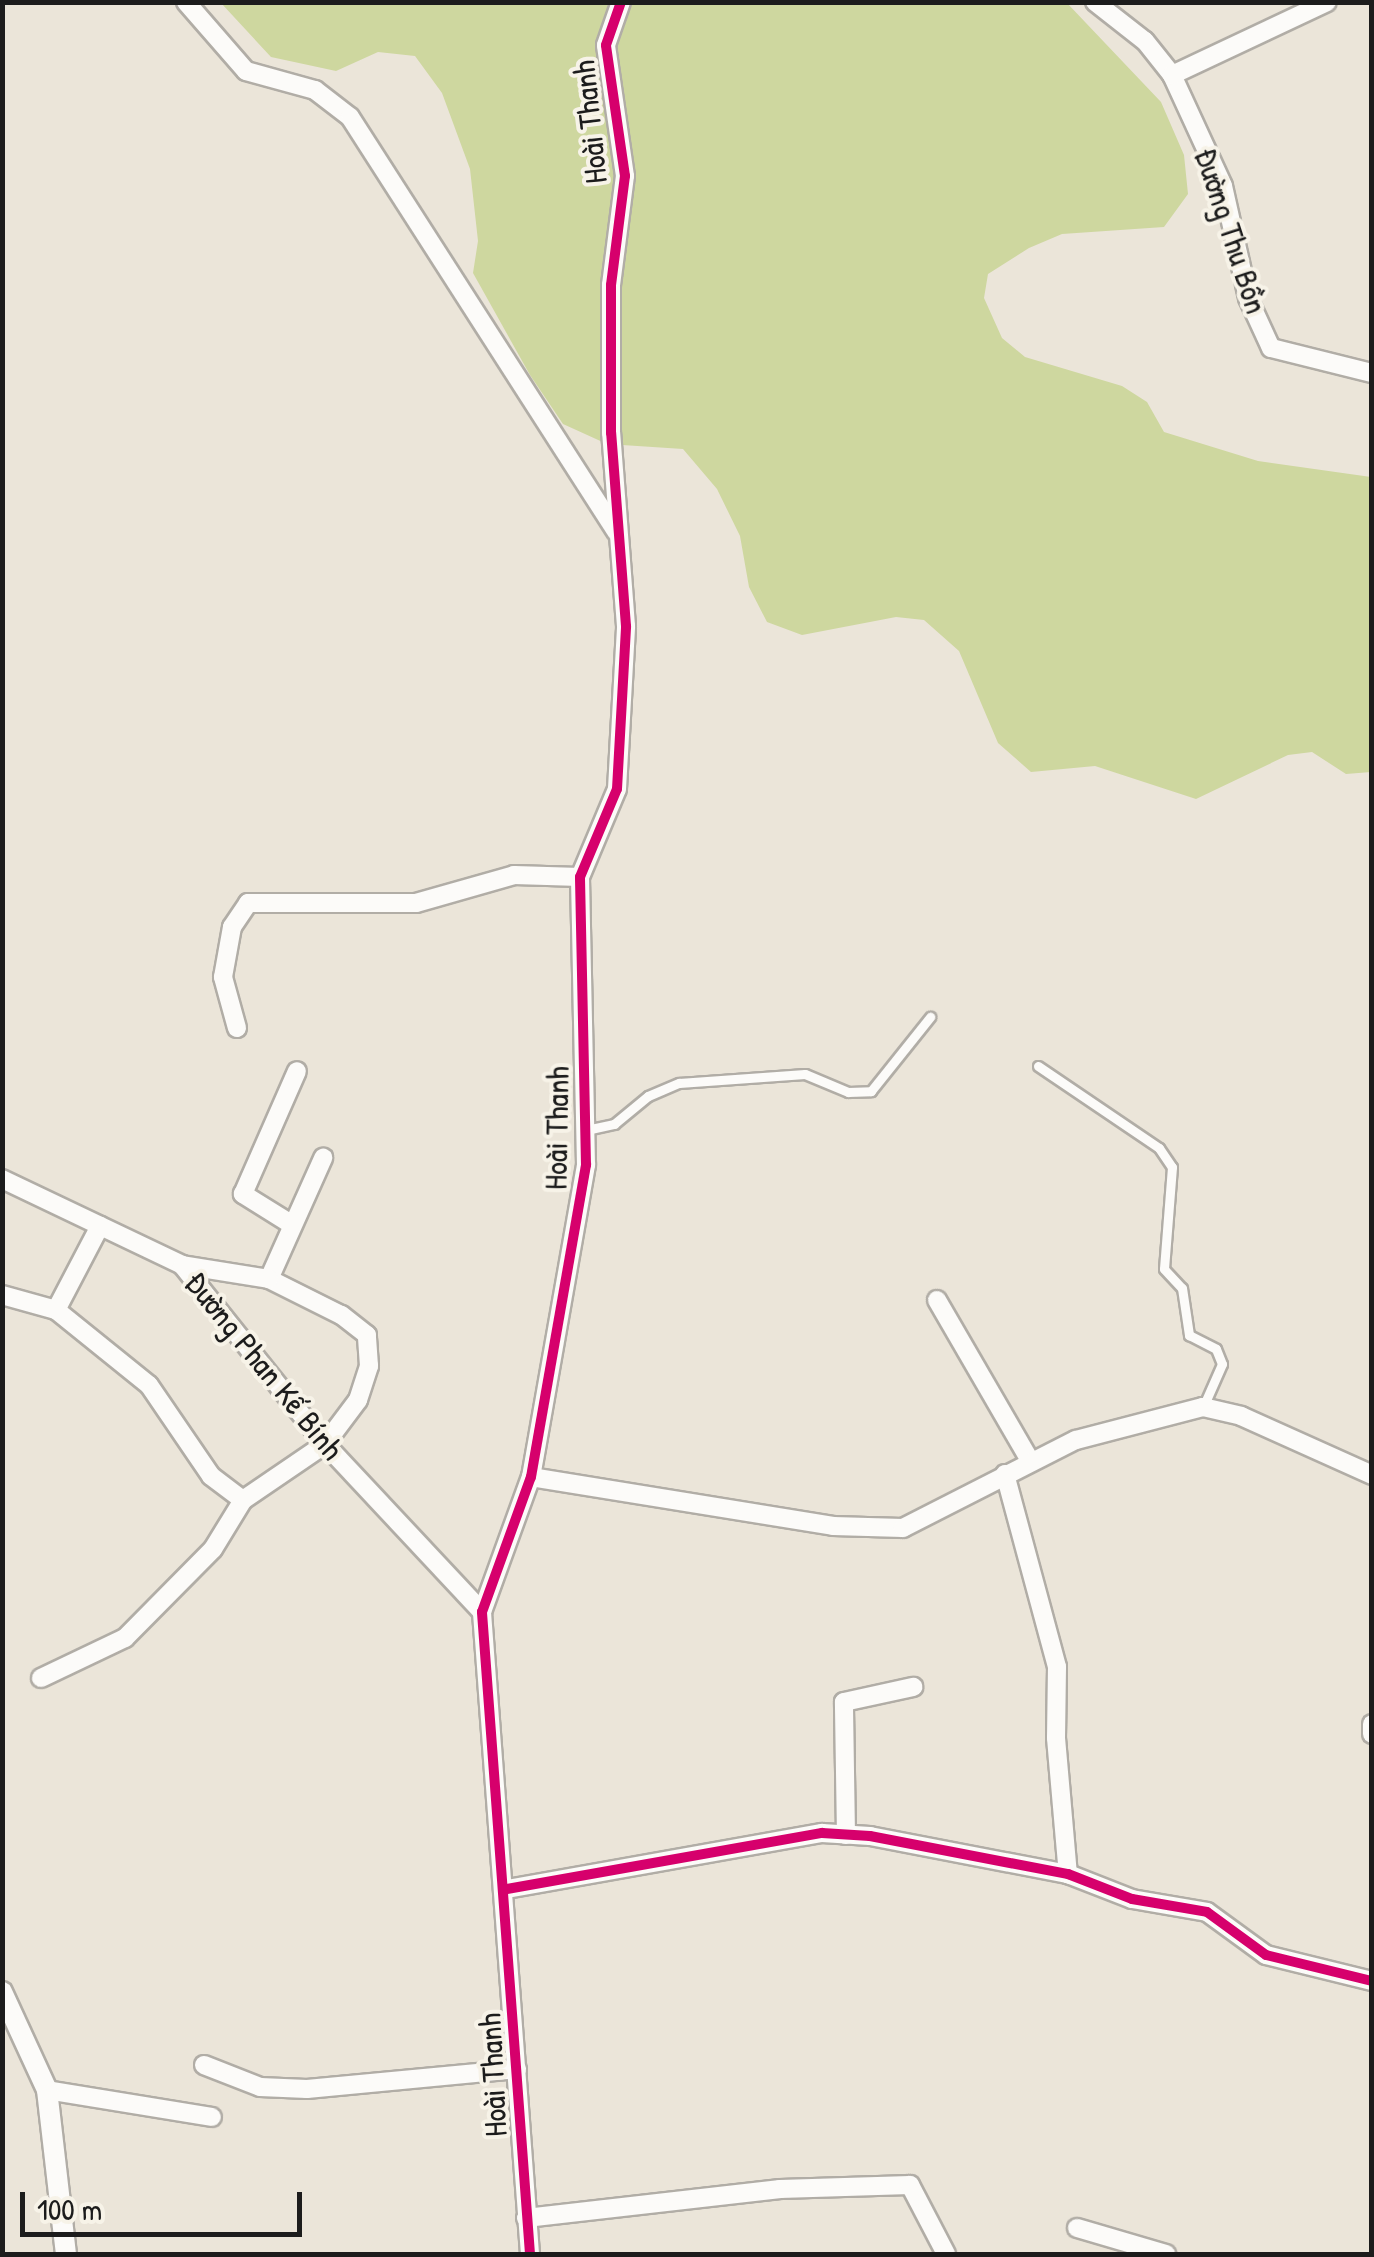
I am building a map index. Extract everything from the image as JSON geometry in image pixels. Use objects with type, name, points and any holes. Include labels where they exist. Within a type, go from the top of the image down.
[{"type":"street","points":[[186,2],[246,70],[315,90],[350,117],[616,532]]},
{"type":"street","name":"Hoài Thanh","points":[[530,2254],[507,1889],[482,1612],[531,1477],[564,1313],[586,1130],[580,877],[617,790],[626,626],[616,532],[611,285],[625,176],[606,45],[621,2]]},
{"type":"street","points":[[1095,2],[1145,41],[1172,75],[1327,2]]},
{"type":"street","name":"Đường Thu Bồn","points":[[1172,75],[1223,186],[1248,298],[1271,348],[1372,373]]},
{"type":"street","points":[[237,1028],[222,977],[232,927],[248,903],[416,904],[514,875],[580,877]]},
{"type":"street","points":[[291,1224],[243,1194],[297,1071]]},
{"type":"street","points":[[269,1278],[323,1158]]},
{"type":"street","name":"Đường Phan Kế Bính","points":[[2,1179],[182,1265],[325,1444],[482,1612]]},
{"type":"street","points":[[56,1310],[100,1226]]},
{"type":"street","points":[[41,1678],[125,1638],[213,1550],[244,1500],[325,1444],[358,1400],[369,1366],[367,1336],[269,1278],[182,1265]]},
{"type":"street","points":[[2,1295],[56,1310],[149,1385],[211,1476],[244,1500]]},
{"type":"street","points":[[938,1300],[1029,1459]]},
{"type":"street","points":[[531,1477],[833,1526],[903,1528],[954,1508],[1029,1459],[1076,1440],[1203,1407],[1241,1416],[1372,1475]]},
{"type":"street","points":[[1006,1474],[1057,1667],[1056,1738],[1068,1874]]},
{"type":"street","points":[[846,1834],[844,1702],[912,1687]]},
{"type":"street","points":[[1372,1724],[1372,1734]]},
{"type":"street","points":[[507,1889],[822,1833],[846,1834],[1068,1874],[1132,1900],[1207,1912],[1266,1956],[1372,1981]]},
{"type":"street","points":[[2,1992],[47,2090],[66,2254]]},
{"type":"street","points":[[204,2065],[260,2087],[308,2089],[518,2069]]},
{"type":"street","points":[[47,2090],[212,2117]]},
{"type":"street","points":[[526,2218],[780,2190],[910,2185],[946,2254]]},
{"type":"street","points":[[1076,2228],[1166,2254]]},
{"type":"lane","points":[[586,1130],[614,1124],[648,1096],[679,1083],[805,1074],[848,1092],[871,1090],[930,1016]]},
{"type":"lane","points":[[1038,1066],[1159,1148],[1172,1166],[1164,1268],[1182,1288],[1189,1334],[1216,1349],[1222,1364],[1203,1407]]},
{"type":"green space","points":[[221,3],[1067,3],[1161,102],[1184,155],[1188,194],[1164,227],[1062,234],[1029,248],[988,274],[984,298],[1002,338],[1025,357],[1122,386],[1147,402],[1164,432],[1258,461],[1371,477],[1371,772],[1346,774],[1312,752],[1288,755],[1196,799],[1095,766],[1031,772],[998,743],[959,651],[924,620],[896,617],[802,635],[767,622],[749,587],[740,536],[717,489],[683,449],[607,444],[563,424],[530,375],[473,273],[478,241],[470,169],[442,93],[415,56],[378,52],[336,71],[271,57]]},
{"type":"cycle path","points":[[530,2254],[482,1612],[531,1477],[586,1165],[580,877],[617,789],[626,626],[611,433],[611,285],[625,176],[606,45],[621,2]]},
{"type":"cycle path","points":[[507,1889],[822,1833],[870,1836],[1068,1874],[1132,1899],[1207,1912],[1266,1955],[1372,1981]]}]
